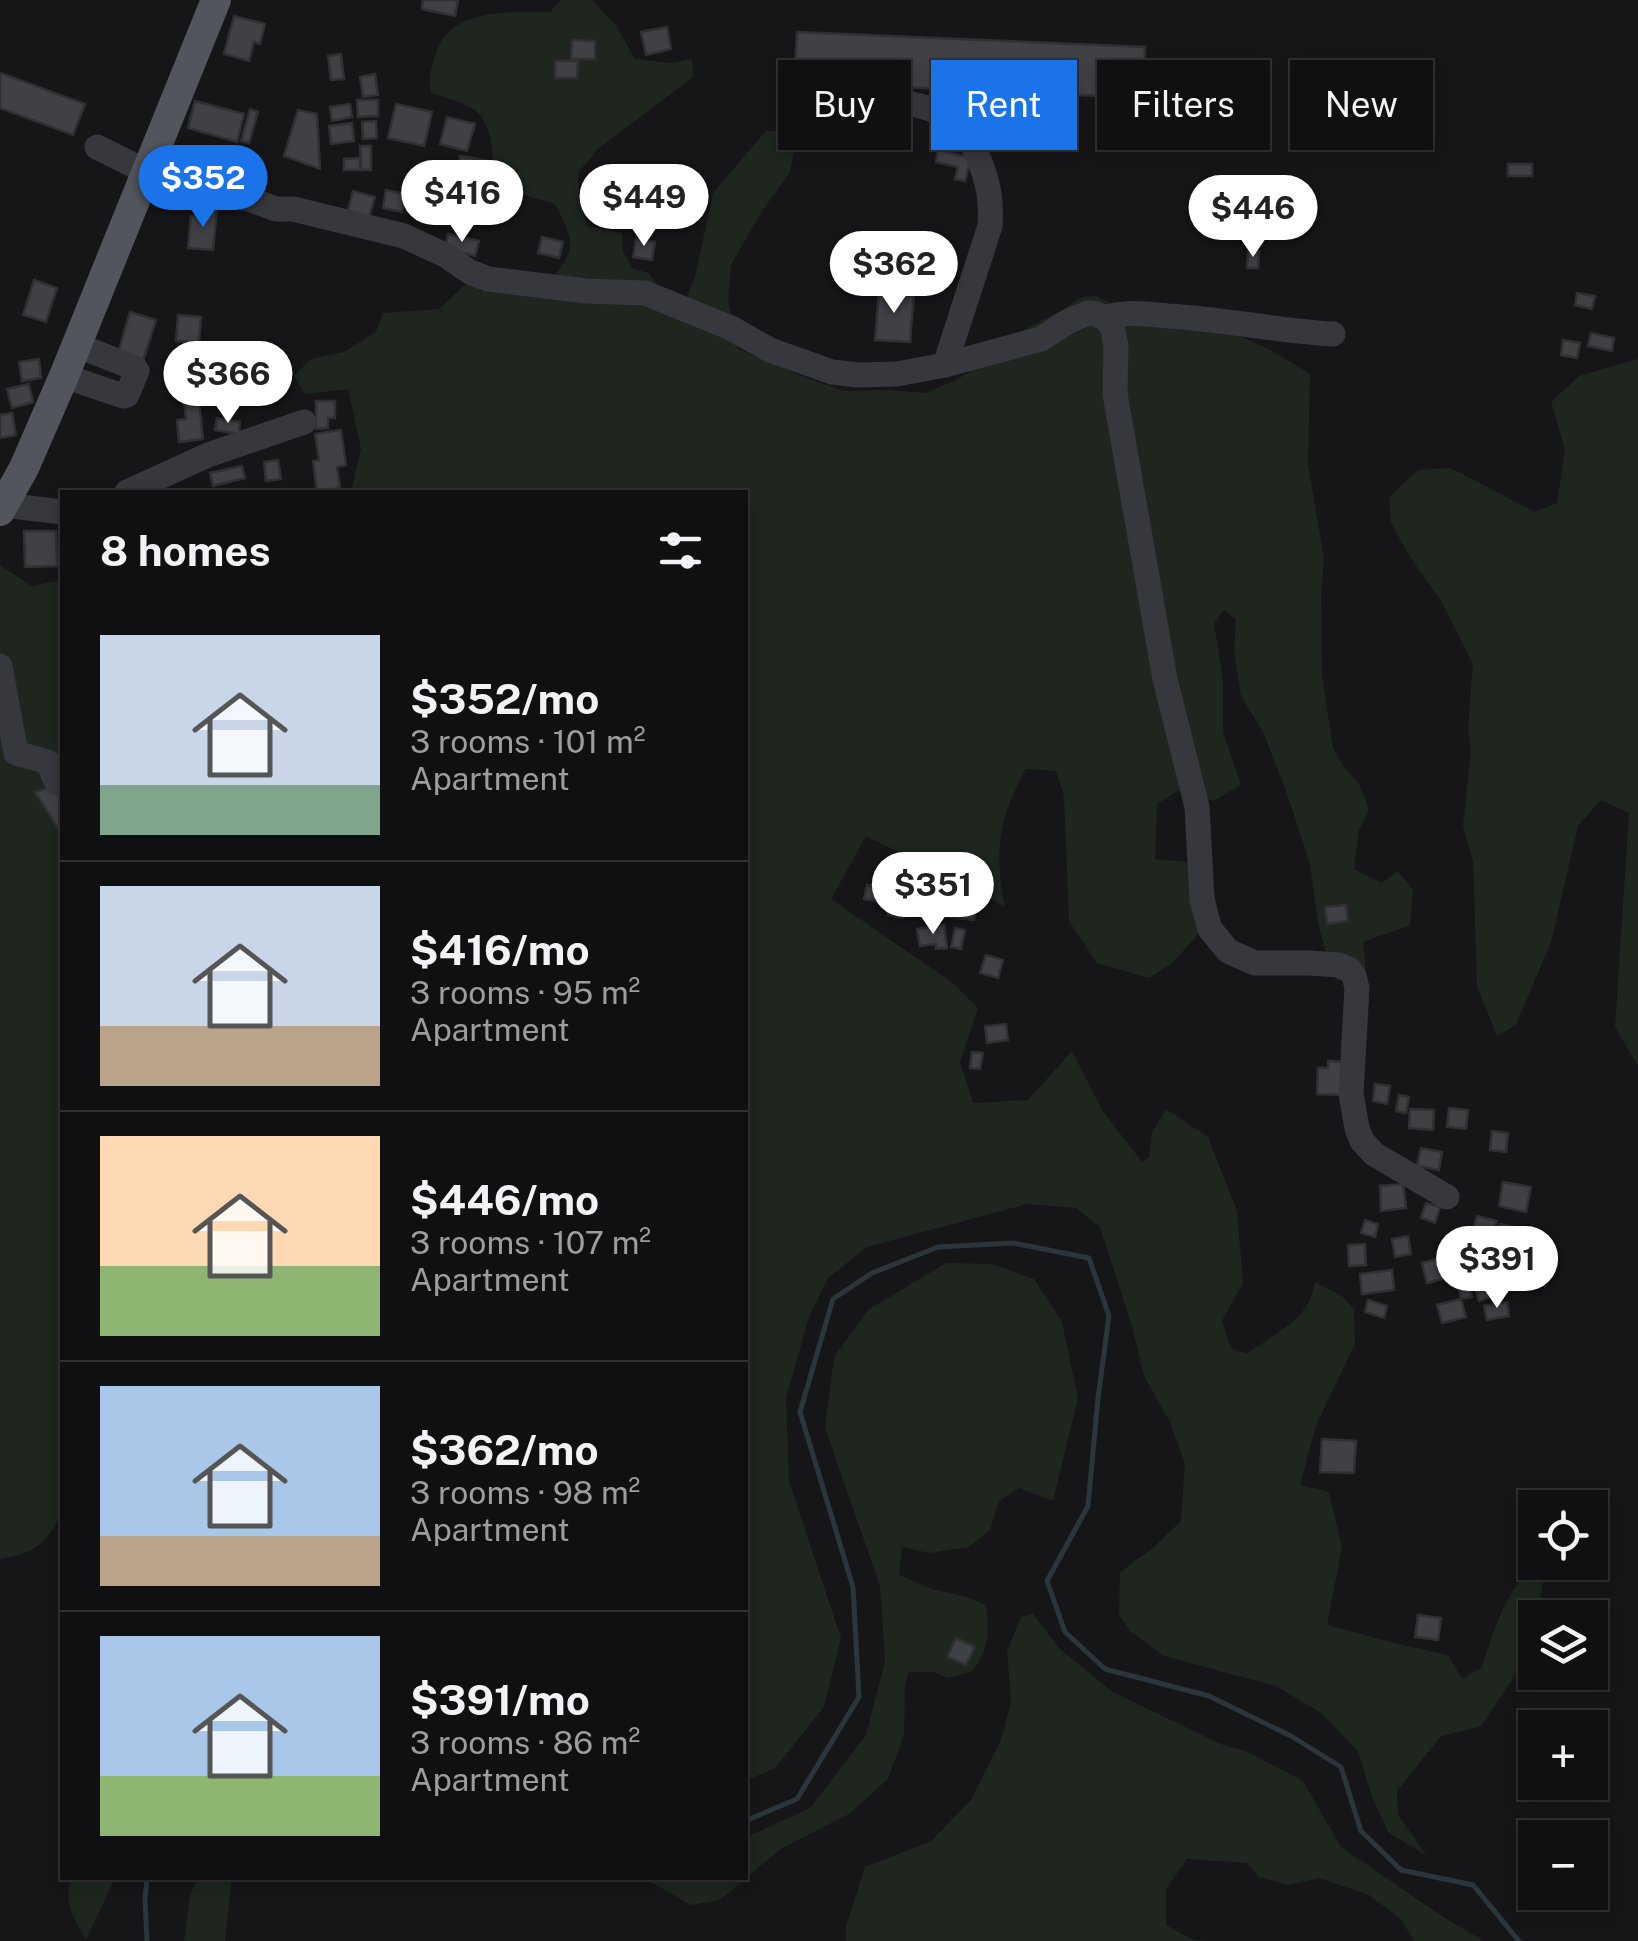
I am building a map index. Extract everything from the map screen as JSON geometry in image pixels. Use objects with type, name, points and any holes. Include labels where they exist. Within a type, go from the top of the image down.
[{"type":"main road","points":[[2,508],[64,376],[216,0]]},
{"type":"street","points":[[911,104],[941,113],[968,134],[988,182],[991,205],[990,226],[945,365]]},
{"type":"street","points":[[98,147],[149,168],[276,209],[293,209],[385,230],[445,255],[488,279],[645,293],[714,321],[770,350],[832,372],[897,374],[945,365],[1041,339],[1088,314],[1104,318],[1122,313],[1190,317],[1333,334]]},
{"type":"street","points":[[1104,318],[1112,326],[1116,346],[1113,384],[1165,679],[1197,807],[1202,900],[1210,929],[1228,951],[1255,964],[1310,963],[1349,969],[1357,988],[1351,1094],[1362,1140],[1374,1154],[1447,1196]]},
{"type":"street","points":[[64,376],[127,396],[137,371],[76,345]]},
{"type":"street","points":[[131,490],[208,455],[304,422]]},
{"type":"street","points":[[2,508],[60,512]]},
{"type":"street","points":[[0,666],[15,751],[48,762],[57,782]]},
{"type":"shaded area","points":[[561,0],[592,0],[617,27],[635,59],[671,63],[692,59],[693,77],[598,149],[578,173],[587,226],[622,233],[623,251],[633,269],[649,273],[679,316],[695,277],[713,193],[766,131],[778,131],[778,150],[794,150],[790,172],[731,265],[728,298],[738,349],[844,391],[925,393],[983,364],[985,345],[1022,331],[1082,297],[1096,296],[1117,306],[1216,326],[1267,348],[1310,374],[1308,465],[1324,559],[1322,675],[1333,748],[1359,784],[1369,809],[1359,830],[1354,869],[1382,883],[1398,871],[1413,890],[1410,925],[1363,942],[1366,972],[1337,981],[1318,923],[1310,864],[1285,788],[1263,732],[1241,696],[1234,652],[1236,619],[1224,610],[1214,624],[1223,680],[1223,732],[1241,785],[1213,801],[1177,791],[1157,804],[1155,859],[1209,864],[1218,913],[1171,964],[1149,978],[1097,963],[1069,921],[1064,796],[1056,771],[1026,769],[1009,804],[999,852],[1005,907],[866,836],[831,899],[953,983],[978,1008],[960,1062],[973,1103],[1028,1100],[1072,1051],[1102,1110],[1142,1162],[1149,1157],[1152,1133],[1166,1109],[1208,1137],[1237,1211],[1243,1283],[1222,1321],[1231,1348],[1246,1354],[1289,1325],[1306,1306],[1315,1282],[1343,1297],[1354,1309],[1355,1344],[1316,1425],[1300,1485],[1329,1492],[1342,1547],[1327,1625],[1448,1655],[1462,1679],[1482,1667],[1503,1610],[1518,1584],[1522,1580],[1543,1580],[1540,1600],[1518,1600],[1518,1666],[1481,1726],[1441,1736],[1397,1791],[1398,1815],[1427,1856],[1388,1832],[1358,1751],[1321,1713],[1276,1686],[1164,1656],[1131,1632],[1119,1615],[1120,1572],[1181,1521],[1185,1464],[1170,1422],[1144,1376],[1100,1227],[1076,1208],[1027,1204],[867,1247],[828,1278],[809,1317],[786,1398],[789,1481],[841,1638],[824,1707],[775,1768],[748,1780],[748,490],[351,490],[361,449],[348,389],[305,394],[294,376],[311,359],[344,352],[376,332],[383,313],[439,309],[469,281],[481,291],[542,291],[561,267],[570,241],[555,204],[494,190],[491,144],[485,123],[470,107],[431,93],[431,68],[436,53],[455,27],[484,15],[550,12]]},
{"type":"shaded area","points":[[1638,359],[1638,1066],[1615,1027],[1629,813],[1601,800],[1578,826],[1551,942],[1516,1025],[1497,1036],[1477,986],[1473,861],[1463,826],[1471,751],[1468,728],[1473,664],[1441,601],[1391,523],[1389,497],[1418,470],[1451,468],[1535,512],[1557,503],[1565,449],[1551,402],[1579,376]]},
{"type":"shaded area","points":[[0,565],[32,586],[60,580],[60,1517],[37,1546],[0,1559]]},
{"type":"shaded area","points":[[946,1263],[992,1264],[1034,1279],[1062,1322],[1078,1398],[1053,1501],[1019,1488],[999,1501],[990,1530],[969,1547],[929,1553],[902,1547],[899,1575],[986,1605],[987,1640],[973,1671],[948,1678],[933,1672],[909,1672],[905,1684],[904,1735],[888,1779],[849,1814],[782,1848],[748,1877],[748,1837],[810,1808],[866,1735],[885,1661],[880,1586],[825,1428],[834,1357],[868,1310]]},
{"type":"shaded area","points":[[1033,1614],[1058,1647],[1111,1691],[1303,1781],[1341,1847],[1484,1941],[1414,1941],[1401,1919],[1369,1895],[1319,1878],[1288,1885],[1259,1877],[1247,1863],[1187,1859],[1166,1889],[1166,1925],[1193,1940],[1208,1941],[846,1941],[846,1926],[865,1867],[931,1841],[971,1800],[1001,1740],[1011,1701],[1007,1651],[1021,1617]]},
{"type":"shaded area","points":[[71,1880],[114,1880],[86,1940],[69,1902]]},
{"type":"shaded area","points":[[197,1880],[232,1880],[225,1941],[184,1941],[190,1894]]},
{"type":"shaded area","points":[[642,1880],[744,1880],[720,1900],[691,1905]]},
{"type":"building","points":[[423,0],[458,0],[455,16],[422,9]]},
{"type":"building","points":[[234,16],[265,24],[260,44],[254,42],[249,61],[224,54]]},
{"type":"building","points":[[667,27],[671,49],[646,55],[641,32]]},
{"type":"building","points":[[797,32],[1145,47],[1144,60],[1097,60],[1097,96],[1077,95],[1077,60],[931,60],[931,88],[911,88],[911,60],[795,60]]},
{"type":"building","points":[[572,40],[595,41],[595,59],[571,59]]},
{"type":"building","points":[[341,54],[344,79],[331,80],[328,56]]},
{"type":"building","points":[[555,61],[578,61],[577,78],[555,78]]},
{"type":"building","points":[[0,73],[85,104],[73,135],[0,108]]},
{"type":"building","points":[[375,74],[378,95],[363,97],[360,77]]},
{"type":"building","points":[[357,100],[378,100],[378,116],[358,117]]},
{"type":"building","points":[[195,101],[244,114],[237,142],[188,128]]},
{"type":"building","points":[[350,104],[352,117],[332,121],[330,107]]},
{"type":"building","points":[[396,104],[432,112],[424,146],[388,138]]},
{"type":"building","points":[[250,109],[258,112],[249,143],[241,141]]},
{"type":"building","points":[[298,110],[317,114],[320,169],[284,156]]},
{"type":"building","points":[[447,117],[475,124],[467,151],[440,144]]},
{"type":"building","points":[[376,121],[377,138],[363,139],[362,122]]},
{"type":"building","points":[[352,123],[354,141],[331,144],[329,126]]},
{"type":"building","points":[[360,146],[371,146],[371,170],[361,170]]},
{"type":"building","points":[[938,150],[971,158],[965,181],[955,179],[958,167],[936,162]]},
{"type":"building","points":[[460,156],[485,160],[480,190],[455,186]]},
{"type":"building","points":[[360,158],[360,170],[344,170],[344,159]]},
{"type":"building","points":[[1508,164],[1532,164],[1532,176],[1508,176]]},
{"type":"building","points":[[386,190],[405,194],[402,212],[383,208]]},
{"type":"building","points":[[353,191],[375,197],[369,217],[348,211]]},
{"type":"building","points":[[204,207],[217,208],[213,250],[188,248],[191,216],[203,217]]},
{"type":"building","points":[[448,234],[479,241],[475,256],[445,248]]},
{"type":"building","points":[[542,237],[563,242],[559,258],[538,253]]},
{"type":"building","points":[[636,239],[655,242],[652,260],[633,257]]},
{"type":"building","points":[[1248,251],[1259,251],[1258,268],[1247,268]]},
{"type":"building","points":[[34,280],[57,288],[46,322],[23,315]]},
{"type":"building","points":[[879,291],[914,293],[910,342],[875,340]]},
{"type":"building","points":[[1577,293],[1595,296],[1592,309],[1575,305]]},
{"type":"building","points":[[130,312],[156,320],[143,361],[118,353]]},
{"type":"building","points":[[178,315],[201,317],[199,343],[176,341]]},
{"type":"building","points":[[1591,333],[1614,338],[1612,351],[1588,346]]},
{"type":"building","points":[[1563,340],[1580,343],[1577,358],[1561,355]]},
{"type":"building","points":[[217,357],[243,365],[235,393],[220,389],[222,382],[211,379]]},
{"type":"building","points":[[39,359],[41,378],[22,381],[19,362]]},
{"type":"building","points":[[29,384],[33,402],[12,408],[7,389]]},
{"type":"building","points":[[199,401],[203,439],[179,442],[177,420],[186,419],[184,402]]},
{"type":"building","points":[[316,401],[335,401],[335,418],[328,418],[328,428],[316,429]]},
{"type":"building","points":[[12,413],[16,435],[0,438],[0,415]]},
{"type":"building","points":[[217,418],[240,422],[239,434],[215,430]]},
{"type":"building","points":[[341,430],[346,465],[337,467],[340,488],[317,490],[313,461],[319,460],[315,434]]},
{"type":"building","points":[[278,460],[281,479],[266,481],[264,462]]},
{"type":"building","points":[[242,466],[245,478],[213,486],[210,473]]},
{"type":"building","points":[[24,531],[56,531],[57,566],[25,567]]},
{"type":"building","points":[[57,786],[60,832],[35,792]]},
{"type":"building","points":[[867,885],[879,888],[876,901],[864,899]]},
{"type":"building","points":[[892,893],[907,896],[903,918],[888,915]]},
{"type":"building","points":[[944,897],[977,901],[974,920],[942,916]]},
{"type":"building","points":[[1346,905],[1348,921],[1327,924],[1325,907]]},
{"type":"building","points":[[944,925],[947,948],[936,949],[936,944],[920,946],[917,929]]},
{"type":"building","points":[[955,928],[965,930],[961,949],[951,947]]},
{"type":"building","points":[[986,955],[1003,960],[998,978],[980,973]]},
{"type":"building","points":[[1006,1024],[1008,1040],[987,1043],[985,1026]]},
{"type":"building","points":[[972,1052],[983,1053],[980,1069],[970,1068]]},
{"type":"building","points":[[1328,1061],[1343,1062],[1342,1095],[1317,1094],[1318,1068],[1328,1068]]},
{"type":"building","points":[[1375,1084],[1390,1086],[1387,1104],[1373,1101]]},
{"type":"building","points":[[1399,1095],[1409,1097],[1406,1113],[1396,1111]]},
{"type":"building","points":[[1449,1108],[1468,1110],[1466,1129],[1447,1127]]},
{"type":"building","points":[[1410,1109],[1434,1110],[1433,1130],[1409,1128]]},
{"type":"building","points":[[1492,1131],[1508,1133],[1506,1152],[1490,1150]]},
{"type":"building","points":[[1421,1148],[1442,1152],[1439,1170],[1417,1166]]},
{"type":"building","points":[[1503,1182],[1531,1187],[1526,1212],[1499,1206]]},
{"type":"building","points":[[1403,1184],[1406,1208],[1381,1211],[1380,1186]]},
{"type":"building","points":[[1426,1203],[1440,1207],[1435,1223],[1421,1218]]},
{"type":"building","points":[[1477,1216],[1497,1221],[1490,1242],[1471,1236]]},
{"type":"building","points":[[1365,1220],[1378,1224],[1375,1237],[1361,1233]]},
{"type":"building","points":[[1500,1224],[1514,1227],[1510,1245],[1496,1243]]},
{"type":"building","points":[[1408,1236],[1411,1254],[1395,1257],[1392,1239]]},
{"type":"building","points":[[1365,1244],[1366,1265],[1349,1266],[1348,1245]]},
{"type":"building","points":[[1445,1257],[1450,1277],[1427,1283],[1422,1263]]},
{"type":"building","points":[[1469,1260],[1473,1275],[1455,1280],[1451,1265]]},
{"type":"building","points":[[1546,1266],[1549,1280],[1530,1285],[1527,1271]]},
{"type":"building","points":[[1520,1268],[1527,1286],[1513,1290],[1507,1272]]},
{"type":"building","points":[[1392,1270],[1394,1290],[1362,1294],[1360,1274]]},
{"type":"building","points":[[1502,1271],[1508,1291],[1479,1301],[1473,1281]]},
{"type":"building","points":[[1469,1283],[1472,1297],[1461,1299],[1458,1286]]},
{"type":"building","points":[[1461,1299],[1466,1317],[1442,1323],[1437,1305]]},
{"type":"building","points":[[1368,1300],[1387,1306],[1384,1318],[1365,1312]]},
{"type":"building","points":[[1507,1302],[1509,1316],[1487,1320],[1484,1306]]},
{"type":"building","points":[[1322,1439],[1356,1441],[1354,1473],[1320,1472]]},
{"type":"building","points":[[1418,1615],[1441,1618],[1438,1640],[1415,1637]]},
{"type":"building","points":[[956,1638],[975,1647],[966,1665],[947,1657]]},
{"type":"waterway","points":[[748,1820],[797,1799],[859,1697],[853,1587],[800,1412],[833,1299],[872,1273],[938,1247],[1013,1243],[1089,1258],[1109,1316],[1088,1506],[1047,1581],[1065,1632],[1105,1669],[1209,1696],[1291,1736],[1341,1767],[1361,1831],[1401,1870],[1473,1885],[1519,1941]]},
{"type":"waterway","points":[[147,1880],[147,1941]]}]
